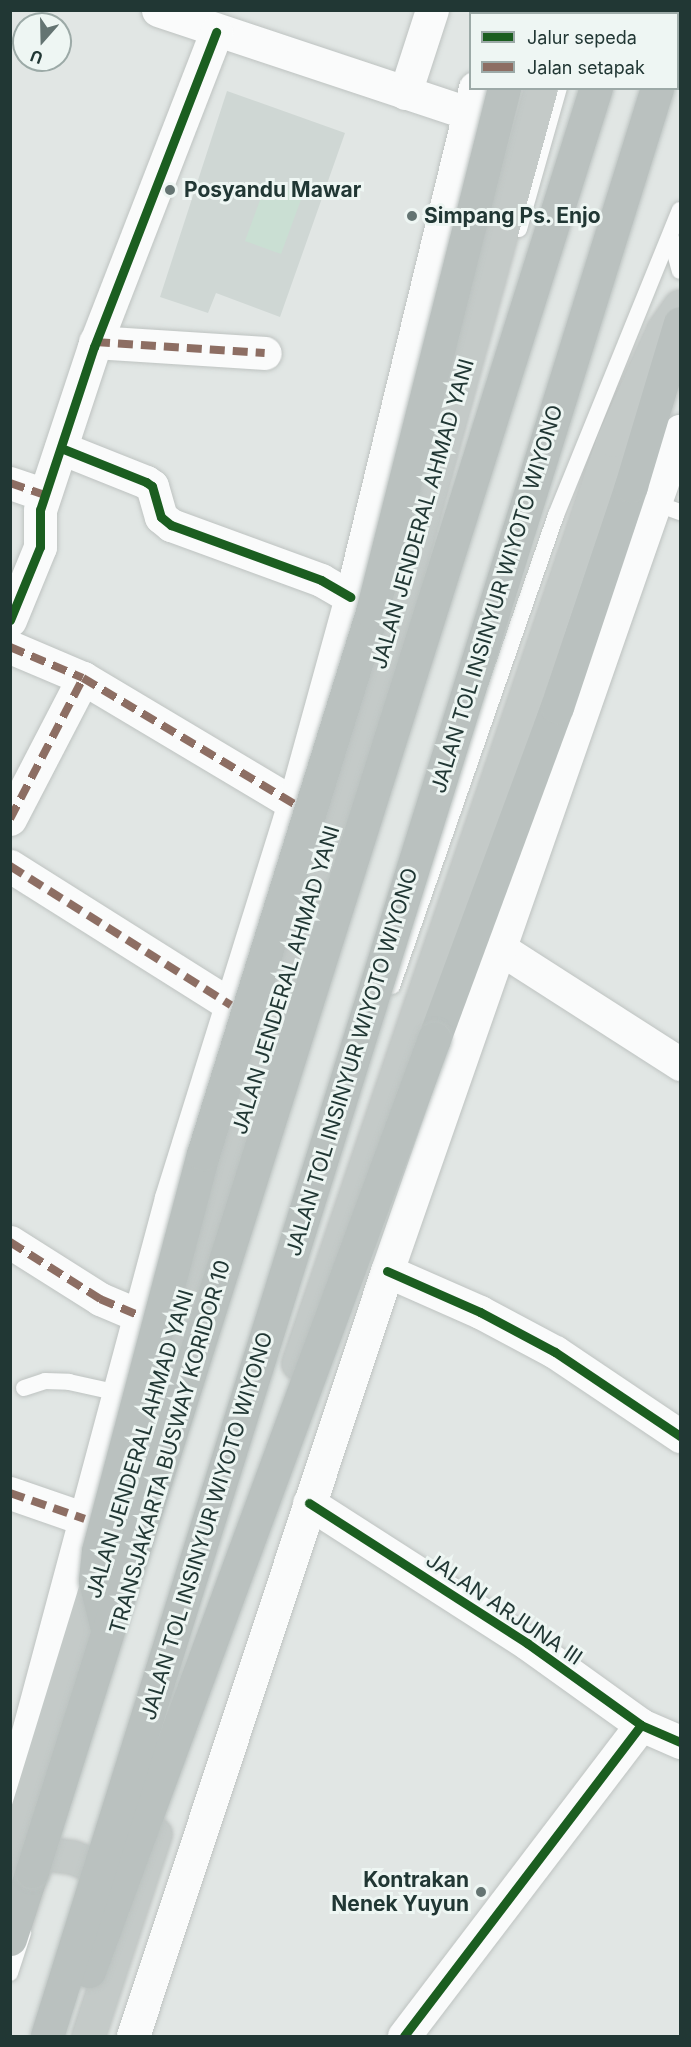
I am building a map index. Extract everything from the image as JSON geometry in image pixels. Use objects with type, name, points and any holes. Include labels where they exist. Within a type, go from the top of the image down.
[{"type":"highway","points":[[107,1629],[95,1580],[98,1551],[203,1154],[372,612],[503,90]]},
{"type":"highway","name":"JALAN JENDERAL AHMAD YANI","points":[[10,1868],[127,1485],[274,1024],[397,610],[540,90]]},
{"type":"highway","points":[[10,1939],[595,90]]},
{"type":"highway","name":"JALAN TOL INSINYUR WIYOTO WIYONO","points":[[47,2037],[656,90]]},
{"type":"highway","points":[[88,2037],[131,1911],[256,1493],[444,928],[613,440],[663,330],[681,306]]},
{"type":"highway","points":[[65,2037],[557,707],[638,465],[681,323]]},
{"type":"highway","points":[[10,1868],[27,1859],[49,1854],[88,1863],[131,1911]]},
{"type":"street","points":[[405,93],[432,10]]},
{"type":"street","points":[[174,13],[216,32],[405,93],[471,101]]},
{"type":"street","points":[[10,620],[40,547],[40,510],[44,495],[95,342],[216,32]]},
{"type":"street","name":"JALAN JENDERAL AHMAD YANI","points":[[10,1799],[171,1197],[294,804],[351,597],[471,101]]},
{"type":"street","points":[[95,342],[266,353]]},
{"type":"street","points":[[133,2037],[387,1271],[501,949],[668,508],[681,431]]},
{"type":"street","points":[[61,448],[152,486],[161,517],[171,525],[321,580],[351,597]]},
{"type":"street","points":[[10,483],[44,495]]},
{"type":"street","points":[[10,647],[83,678],[294,804]]},
{"type":"street","points":[[10,819],[83,678]]},
{"type":"street","points":[[10,866],[231,1005]]},
{"type":"street","points":[[501,949],[681,1064]]},
{"type":"street","points":[[10,1242],[100,1299],[140,1316]]},
{"type":"street","points":[[387,1271],[480,1312],[555,1352],[681,1436]]},
{"type":"street","points":[[10,1493],[85,1519]]},
{"type":"street","name":"JALAN ARJUNA III","points":[[309,1503],[527,1643],[641,1725],[681,1742]]},
{"type":"street","points":[[404,2037],[641,1725]]},
{"type":"lane","name":"TRANSJAKARTA BUSWAY KORIDOR 10","points":[[10,1972],[49,1854],[180,1418],[558,90]]},
{"type":"lane","points":[[30,2037],[88,1863],[556,515],[681,210]]},
{"type":"lane","points":[[671,238],[681,271]]},
{"type":"lane","points":[[24,1388],[45,1381],[69,1382],[119,1393]]},
{"type":"shaded area","points":[[227,91],[345,133],[280,317],[216,293],[208,313],[160,297]]},
{"type":"green space","points":[[267,181],[303,194],[281,254],[245,241]]},
{"type":"marked path","points":[[95,342],[265,353]]},
{"type":"marked path","points":[[10,483],[44,495]]},
{"type":"marked path","points":[[10,647],[83,678],[294,804]]},
{"type":"marked path","points":[[10,819],[83,678]]},
{"type":"marked path","points":[[10,866],[231,1005]]},
{"type":"marked path","points":[[10,1242],[100,1299],[140,1316]]},
{"type":"marked path","points":[[10,1493],[85,1519]]},
{"type":"cycle path","points":[[10,620],[40,547],[40,510],[94,347],[216,32]]},
{"type":"cycle path","points":[[61,448],[152,486],[161,517],[171,525],[321,580],[351,597]]},
{"type":"cycle path","points":[[387,1271],[480,1312],[555,1352],[680,1436]]},
{"type":"cycle path","points":[[309,1503],[527,1643],[641,1725],[680,1742]]},
{"type":"cycle path","points":[[404,2036],[641,1725]]},
{"type":"place","name":"Posyandu Mawar","points":[[170,190]]},
{"type":"place","name":"Simpang Ps. Enjo","points":[[412,216]]},
{"type":"place","name":"Kontrakan Nenek Yuyun","points":[[481,1892]]}]
